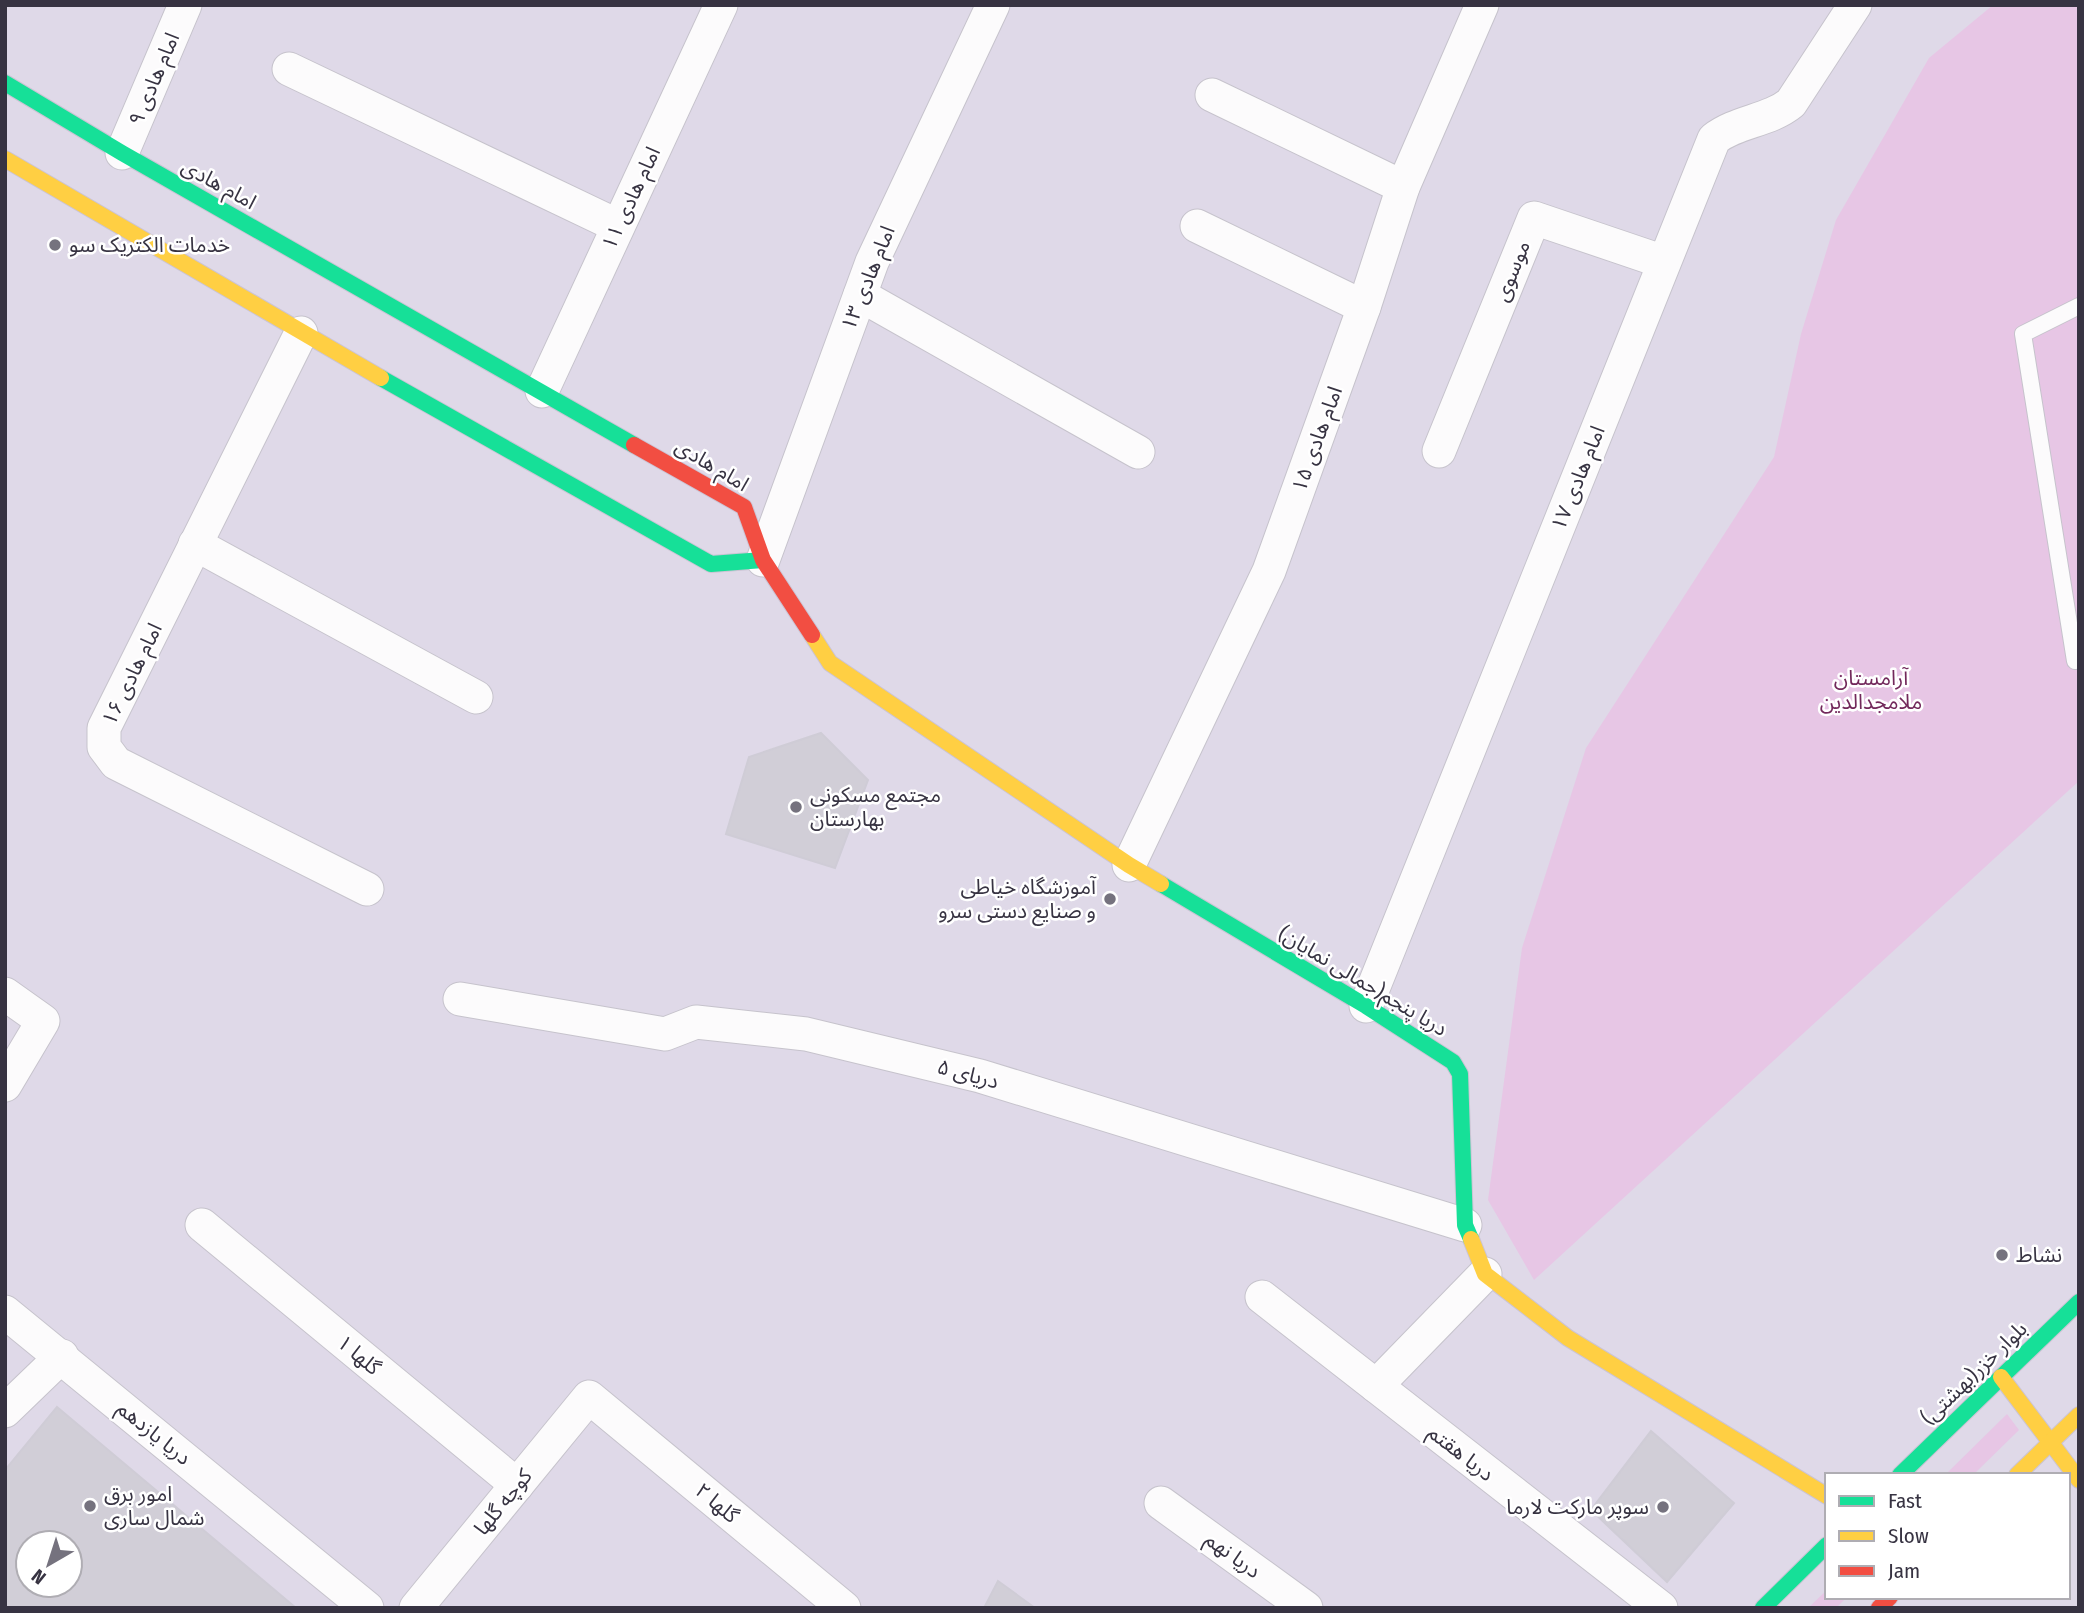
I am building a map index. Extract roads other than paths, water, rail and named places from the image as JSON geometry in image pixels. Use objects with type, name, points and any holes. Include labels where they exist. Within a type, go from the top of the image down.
[{"type":"main road","name":"امام هادی","points":[[7,87],[744,507],[763,560]]},
{"type":"main road","points":[[5,159],[301,333],[711,564],[763,560]]},
{"type":"main road","name":"دریا پنجم(جمالی نمایان)","points":[[763,560],[830,663],[1129,864],[1366,1006],[1452,1062],[1460,1074],[1465,1225],[1485,1274]]},
{"type":"main road","points":[[1485,1274],[1569,1338],[1825,1495]]},
{"type":"main road","name":"بلوار خزر(بهشتی)","points":[[1902,1473],[2079,1302]]},
{"type":"main road","points":[[2001,1377],[2079,1480]]},
{"type":"main road","points":[[2019,1473],[2079,1415]]},
{"type":"main road","points":[[1763,1608],[1825,1547]]},
{"type":"street","name":"امام هادی ٩","points":[[122,153],[185,5]]},
{"type":"street","name":"امام هادی ١۱","points":[[542,390],[721,5]]},
{"type":"street","name":"امام هادی ١٣","points":[[763,560],[872,262],[993,5]]},
{"type":"street","name":"امام هادی ۱۵","points":[[1129,864],[1269,571],[1364,307],[1403,187],[1482,5]]},
{"type":"street","name":"امام هادی ۱۷","points":[[1366,1006],[1714,139],[1725,131],[1780,112],[1791,103],[1855,5]]},
{"type":"street","points":[[289,69],[618,226]]},
{"type":"street","points":[[1212,95],[1403,187]]},
{"type":"street","name":"موسوی","points":[[1439,451],[1534,218],[1664,262]]},
{"type":"street","points":[[1197,226],[1364,307]]},
{"type":"street","points":[[860,295],[1138,452]]},
{"type":"street","name":"امام هادی ۱۶","points":[[301,333],[104,729],[104,747],[116,763],[367,889]]},
{"type":"street","points":[[195,544],[476,697]]},
{"type":"street","points":[[5,994],[43,1021],[5,1085]]},
{"type":"street","name":"دریای ۵","points":[[460,999],[665,1034],[696,1022],[806,1034],[980,1076],[1465,1225]]},
{"type":"street","name":"گلها ۱","points":[[202,1225],[517,1485]]},
{"type":"street","points":[[1376,1386],[1485,1274]]},
{"type":"street","name":"دریا هقتم","points":[[1262,1297],[1661,1608]]},
{"type":"street","name":"دریا یازدهم","points":[[5,1312],[367,1608]]},
{"type":"street","points":[[5,1411],[62,1356]]},
{"type":"street","name":"کوچه گلها","points":[[416,1608],[589,1397]]},
{"type":"street","name":"گلها ۲","points":[[589,1397],[844,1608]]},
{"type":"street","name":"دریا نهم","points":[[1161,1503],[1306,1608]]},
{"type":"lane","points":[[2075,661],[2023,334],[2079,306]]},
{"type":"place","name":"خدمات الکتریک سو","points":[[55,245]]},
{"type":"place","name":"مجتمع مسکونی بهارستان","points":[[796,807]]},
{"type":"place","name":"آموزشگاه خیاطی و صنایع دستی سرو","points":[[1110,899]]},
{"type":"place","name":"نشاط","points":[[2002,1255]]},
{"type":"place","name":"امور برق شمال ساری","points":[[90,1506]]},
{"type":"place","name":"سوپر مارکت لارما","points":[[1663,1507]]},
{"type":"park label","name":"آرامستان ملامجدالدین","points":[[1871,690]]}]
